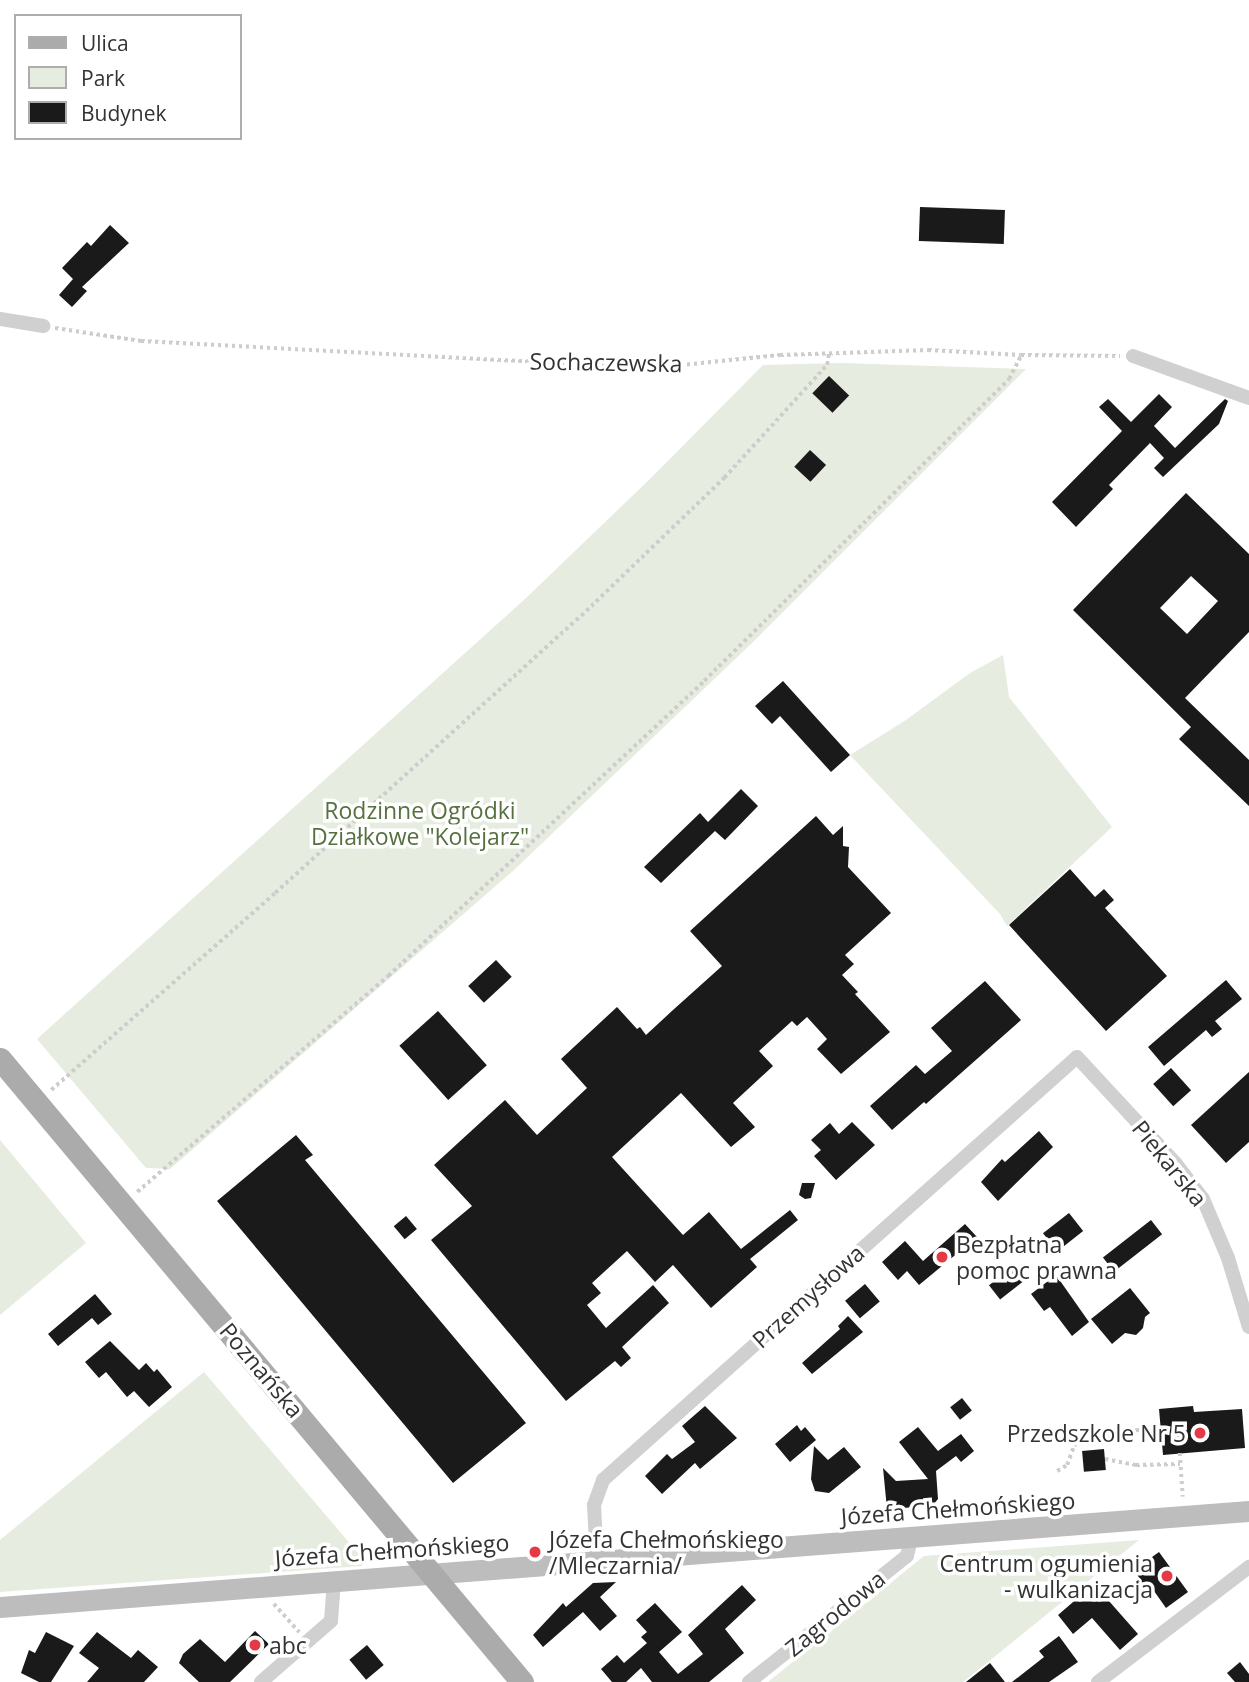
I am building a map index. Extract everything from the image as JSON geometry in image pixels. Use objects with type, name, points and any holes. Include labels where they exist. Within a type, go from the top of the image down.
[{"type":"main road","name":"Poznańska","points":[[0,1059],[523,1682]]},
{"type":"street","points":[[0,319],[43,326]]},
{"type":"street","points":[[1133,356],[1249,398]]},
{"type":"street","name":"Piekarska","points":[[1077,1057],[1176,1164],[1203,1199],[1232,1268],[1249,1327]]},
{"type":"street","name":"Przemysłowa","points":[[597,1562],[594,1505],[603,1480],[1077,1057]]},
{"type":"street","name":"Józefa Chełmońskiego","points":[[0,1607],[1249,1511]]},
{"type":"street","name":"Zagrodowa","points":[[749,1682],[907,1556],[911,1538]]},
{"type":"street","points":[[1098,1682],[1249,1567]]},
{"type":"street","points":[[261,1682],[331,1621],[334,1580]]},
{"type":"path","name":"Sochaczewska","points":[[43,326],[141,341],[652,368],[830,352],[928,350],[1021,355],[1133,356]]},
{"type":"path","points":[[49,1091],[275,893],[581,616],[724,478],[827,365],[830,352]]},
{"type":"path","points":[[135,1193],[397,967],[674,709],[1009,379],[1021,355]]},
{"type":"path","points":[[1057,1471],[1067,1465],[1074,1446],[1080,1439],[1151,1428]]},
{"type":"path","points":[[1180,1454],[1183,1499]]},
{"type":"path","points":[[1105,1459],[1136,1465],[1180,1464]]},
{"type":"path","points":[[266,1600],[277,1606],[308,1641]]},
{"type":"green space","name":"Rodzinne Ogródki Działkowe \"Kolejarz\"","points":[[841,363],[1026,369],[751,644],[513,871],[170,1169],[146,1168],[37,1039],[525,599],[763,365]]},
{"type":"green space","points":[[1003,655],[1009,697],[1112,827],[1007,926],[1000,914],[850,755],[906,720],[970,673]]},
{"type":"green space","points":[[0,1140],[86,1243],[0,1315]]},
{"type":"green space","points":[[204,1372],[364,1560],[362,1566],[0,1592],[0,1540]]},
{"type":"green space","points":[[1139,1540],[963,1682],[768,1682],[924,1556]]},
{"type":"building","points":[[920,207],[1005,210],[1004,244],[919,241]]},
{"type":"building","points":[[110,225],[129,243],[82,287],[87,291],[72,307],[59,295],[73,279],[62,268],[87,242],[91,246]]},
{"type":"building","points":[[829,376],[849,395],[832,413],[812,393]]},
{"type":"building","points":[[1159,394],[1172,407],[1154,426],[1175,448],[1225,399],[1228,401],[1219,424],[1163,477],[1154,468],[1164,458],[1150,443],[1109,485],[1113,489],[1076,527],[1052,502],[1122,431],[1099,407],[1108,399],[1131,422]]},
{"type":"building","points":[[810,450],[826,465],[810,482],[794,467]]},
{"type":"building","points":[[1186,493],[1249,554],[1249,632],[1185,698],[1249,760],[1249,806],[1179,739],[1191,727],[1073,610]],"holes":[[[1191,576],[1218,601],[1187,634],[1160,608]]]},
{"type":"building","points":[[783,681],[850,755],[831,772],[780,716],[772,724],[755,706]]},
{"type":"building","points":[[741,789],[758,806],[725,840],[715,831],[661,883],[644,867],[700,813],[708,822]]},
{"type":"building","points":[[816,816],[833,835],[843,826],[843,846],[849,847],[848,867],[891,913],[845,955],[854,964],[842,975],[858,992],[855,994],[890,1032],[841,1074],[817,1049],[827,1039],[807,1017],[797,1026],[792,1021],[759,1051],[773,1066],[733,1103],[755,1127],[731,1147],[681,1093],[612,1157],[683,1235],[709,1212],[741,1249],[790,1210],[798,1220],[750,1259],[757,1267],[711,1308],[673,1265],[655,1282],[627,1251],[592,1283],[601,1293],[587,1305],[606,1328],[653,1285],[669,1303],[622,1347],[631,1358],[621,1367],[615,1361],[566,1401],[431,1240],[472,1206],[434,1165],[505,1100],[537,1135],[587,1088],[561,1059],[617,1007],[646,1035],[722,966],[690,931]]},
{"type":"building","points":[[1070,869],[1095,897],[1104,889],[1114,900],[1105,908],[1167,976],[1106,1031],[1009,925]]},
{"type":"building","points":[[496,960],[512,977],[484,1003],[468,986]]},
{"type":"building","points":[[1226,980],[1242,999],[1215,1021],[1222,1029],[1212,1037],[1206,1030],[1164,1066],[1148,1047]]},
{"type":"building","points":[[985,981],[1021,1020],[926,1104],[924,1102],[892,1130],[870,1106],[916,1065],[925,1074],[952,1051],[931,1028]]},
{"type":"building","points":[[438,1011],[487,1065],[448,1100],[399,1046]]},
{"type":"building","points":[[1171,1068],[1191,1090],[1173,1106],[1153,1084]]},
{"type":"building","points":[[1249,1072],[1249,1142],[1226,1163],[1191,1125]]},
{"type":"building","points":[[852,1122],[875,1145],[836,1180],[814,1156],[821,1150],[811,1140],[830,1123],[839,1134]]},
{"type":"building","points":[[1039,1131],[1053,1147],[998,1201],[981,1182],[1002,1159],[1005,1162]]},
{"type":"building","points":[[296,1135],[313,1155],[305,1160],[526,1423],[453,1483],[217,1201]]},
{"type":"building","points":[[802,1183],[815,1183],[811,1198],[805,1199],[799,1195]]},
{"type":"building","points":[[1069,1213],[1083,1231],[1057,1251],[1043,1233]]},
{"type":"building","points":[[406,1216],[417,1229],[405,1239],[394,1226]]},
{"type":"building","points":[[1151,1220],[1162,1234],[1114,1272],[1103,1258]]},
{"type":"building","points":[[965,1224],[977,1237],[919,1285],[907,1271],[898,1280],[882,1262],[905,1241],[923,1261]]},
{"type":"building","points":[[1015,1265],[1026,1279],[1000,1300],[989,1285]]},
{"type":"building","points":[[1056,1275],[1089,1322],[1072,1336],[1050,1307],[1044,1311],[1031,1294]]},
{"type":"building","points":[[865,1284],[880,1302],[860,1318],[845,1301]]},
{"type":"building","points":[[1130,1288],[1150,1313],[1145,1317],[1143,1328],[1136,1335],[1125,1333],[1112,1344],[1091,1319]]},
{"type":"building","points":[[95,1294],[112,1314],[98,1325],[92,1318],[58,1346],[48,1334]]},
{"type":"building","points":[[848,1316],[863,1332],[812,1374],[802,1363],[840,1329],[838,1326]]},
{"type":"building","points":[[110,1341],[139,1370],[146,1363],[154,1372],[157,1369],[172,1387],[149,1407],[134,1391],[127,1397],[106,1372],[99,1378],[85,1362]]},
{"type":"building","points":[[962,1398],[972,1411],[960,1420],[950,1407]]},
{"type":"building","points":[[705,1406],[737,1438],[700,1469],[695,1463],[662,1494],[645,1476],[667,1454],[672,1459],[695,1442],[682,1426]]},
{"type":"building","points":[[1193,1406],[1194,1412],[1242,1409],[1245,1448],[1163,1455],[1159,1409]]},
{"type":"building","points":[[797,1425],[801,1431],[805,1427],[816,1440],[790,1462],[775,1444]]},
{"type":"building","points":[[918,1427],[938,1451],[961,1434],[974,1451],[961,1462],[956,1456],[936,1471],[938,1499],[932,1506],[887,1509],[883,1468],[896,1481],[928,1479],[899,1442]]},
{"type":"building","points":[[814,1446],[828,1460],[844,1447],[861,1467],[829,1493],[815,1491],[811,1479]]},
{"type":"building","points":[[1104,1449],[1106,1470],[1084,1472],[1082,1451]]},
{"type":"building","points":[[1159,1552],[1188,1592],[1166,1608],[1154,1591],[1144,1598],[1134,1583],[1140,1579],[1134,1570]]},
{"type":"building","points":[[616,1582],[600,1597],[617,1616],[600,1631],[583,1612],[543,1647],[533,1635],[563,1603],[566,1607],[593,1583]]},
{"type":"building","points":[[1094,1584],[1138,1634],[1120,1650],[1092,1618],[1073,1634],[1058,1615]]},
{"type":"building","points":[[742,1585],[756,1600],[725,1629],[744,1653],[709,1682],[652,1682],[641,1668],[626,1682],[612,1682],[601,1669],[617,1655],[624,1663],[647,1643],[641,1637],[647,1632],[636,1620],[655,1603],[682,1632],[659,1652],[678,1674],[703,1654],[688,1635]]},
{"type":"building","points":[[255,1631],[269,1644],[230,1682],[199,1682],[179,1663],[183,1654],[200,1639],[225,1662]]},
{"type":"building","points":[[46,1632],[74,1646],[51,1682],[39,1682],[21,1673],[29,1650],[35,1653]]},
{"type":"building","points":[[97,1632],[131,1658],[138,1650],[158,1667],[144,1682],[87,1682],[99,1668],[79,1653]]},
{"type":"building","points":[[1059,1636],[1078,1662],[1049,1682],[1012,1682],[1044,1657],[1039,1651]]},
{"type":"building","points":[[367,1645],[384,1665],[366,1680],[349,1660]]},
{"type":"building","points":[[1240,1662],[1249,1674],[1249,1682],[1235,1682],[1227,1673]]},
{"type":"building","points":[[990,1663],[1005,1682],[966,1682]]},
{"type":"place","name":"Bezpłatna pomoc prawna","points":[[942,1257]]},
{"type":"place","name":"Przedszkole Nr 5","points":[[1200,1433]]},
{"type":"place","name":"Józefa Chełmońskiego /Mleczarnia/","points":[[535,1552]]},
{"type":"place","name":"Centrum ogumienia - wulkanizacja","points":[[1167,1576]]},
{"type":"place","name":"abc","points":[[255,1645]]}]
